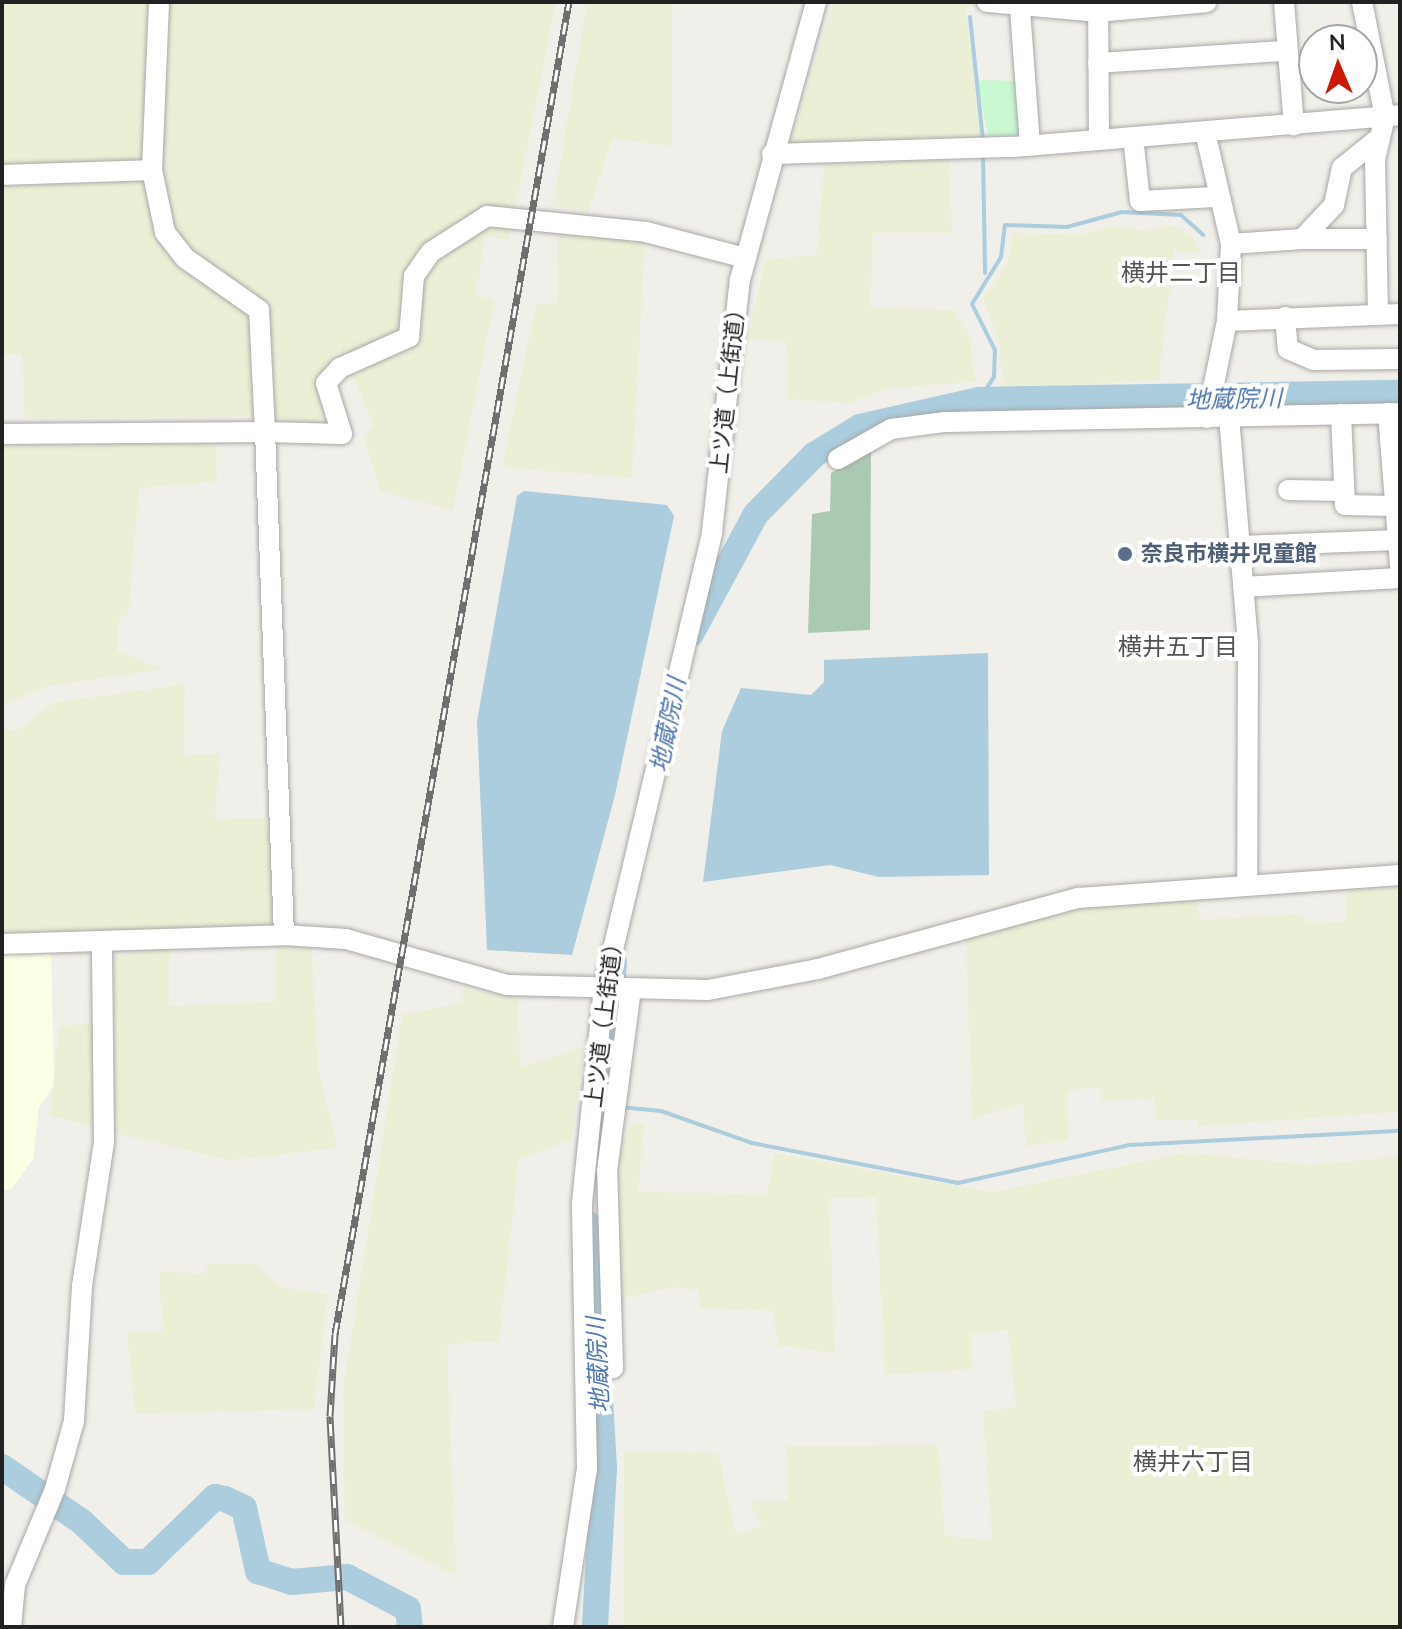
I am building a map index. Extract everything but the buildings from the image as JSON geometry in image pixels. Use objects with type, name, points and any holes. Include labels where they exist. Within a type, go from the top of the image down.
[{"type":"street","points":[[159,2],[152,170],[172,241],[259,310],[284,935]]},
{"type":"street","name":"上ツ道（上街道）","points":[[563,1627],[587,1469],[596,1369],[582,1203],[604,987],[712,532],[745,258],[816,2]]},
{"type":"street","points":[[987,2],[1020,9],[1098,12],[1207,2]]},
{"type":"street","points":[[1284,2],[1284,51],[1294,126]]},
{"type":"street","points":[[1302,239],[1334,205],[1342,168],[1379,138],[1393,116],[1362,2]]},
{"type":"street","points":[[1020,9],[1030,146]]},
{"type":"street","points":[[1098,12],[1099,140]]},
{"type":"street","points":[[1098,63],[1284,51]]},
{"type":"street","points":[[772,154],[1030,146],[1393,116]]},
{"type":"street","points":[[1205,132],[1215,197],[1231,244],[1227,321],[1210,402]]},
{"type":"street","points":[[1133,137],[1140,201],[1215,197]]},
{"type":"street","points":[[1378,312],[1379,138]]},
{"type":"street","points":[[2,175],[152,170]]},
{"type":"street","points":[[2,434],[342,434],[326,383],[340,368],[409,337],[414,276],[431,252],[487,216],[646,232],[745,258]]},
{"type":"street","points":[[1231,244],[1302,239],[1377,239]]},
{"type":"street","points":[[1227,321],[1378,312],[1400,314]]},
{"type":"street","points":[[1285,317],[1288,349],[1314,360],[1400,359]]},
{"type":"street","points":[[838,459],[891,429],[944,422],[1210,402],[1229,417],[1394,413],[1399,553],[1240,546]]},
{"type":"street","points":[[1341,414],[1345,505],[1395,506]]},
{"type":"street","points":[[1229,417],[1243,587],[1247,884]]},
{"type":"street","points":[[1288,490],[1344,491]]},
{"type":"street","points":[[1243,587],[1400,578]]},
{"type":"street","points":[[2,944],[284,935],[346,939],[508,985],[631,989],[771,981],[1039,905],[1247,884],[1400,875]]},
{"type":"street","points":[[11,1627],[8,1583],[55,1489],[74,1421],[82,1286],[104,1142],[102,941]]},
{"type":"street","points":[[596,1369],[607,1171],[621,1109],[631,989]]},
{"type":"shaded area","points":[[2,2],[556,2],[509,240],[485,236],[476,295],[494,301],[453,510],[381,491],[364,439],[375,426],[340,349],[316,381],[326,423],[253,416],[25,418],[22,354],[2,355]]},
{"type":"shaded area","points":[[587,2],[672,2],[672,146],[612,139],[588,212],[553,205]]},
{"type":"shaded area","points":[[834,2],[977,2],[966,11],[981,140],[789,147]]},
{"type":"shaded area","points":[[949,158],[952,233],[873,233],[870,307],[953,310],[969,335],[976,382],[888,388],[849,403],[788,399],[787,341],[747,339],[765,260],[817,255],[824,165]]},
{"type":"shaded area","points":[[1111,225],[1149,231],[1174,225],[1194,238],[1199,253],[1174,250],[1159,380],[1003,389],[999,340],[983,299],[1008,263],[1012,233],[1086,234]]},
{"type":"shaded area","points":[[557,229],[645,238],[632,478],[502,467],[536,304],[558,303]]},
{"type":"shaded area","points":[[216,443],[217,481],[139,488],[129,610],[117,624],[117,651],[162,669],[44,687],[2,707],[2,446]]},
{"type":"shaded area","points":[[871,451],[870,630],[808,633],[812,514],[830,511],[831,473]]},
{"type":"shaded area","points":[[185,684],[184,755],[220,754],[215,819],[265,818],[267,829],[279,830],[277,926],[2,934],[2,730],[17,730],[53,703]]},
{"type":"shaded area","points":[[1400,887],[1400,1112],[1198,1126],[1198,1120],[1155,1120],[1154,1099],[1102,1101],[1100,1088],[1067,1090],[1068,1140],[1026,1146],[1023,1103],[972,1119],[966,938],[1084,907],[1196,896],[1200,920],[1298,914],[1312,924],[1345,921],[1346,891]]},
{"type":"shaded area","points":[[276,942],[311,943],[319,1072],[337,1148],[228,1160],[115,1133],[114,957],[169,947],[169,1006],[276,1002]]},
{"type":"shaded area","points":[[51,953],[54,1085],[39,1107],[33,1159],[12,1188],[2,1190],[2,954]]},
{"type":"shaded area","points":[[463,989],[518,997],[520,1067],[584,1047],[571,1140],[519,1159],[499,1341],[447,1344],[456,1576],[345,1520],[343,1389],[402,1015],[462,1003]]},
{"type":"shaded area","points":[[96,1023],[98,1128],[50,1115],[59,1026]]},
{"type":"shaded area","points":[[644,1123],[638,1192],[767,1194],[774,1153],[992,1192],[1186,1153],[1314,1165],[1400,1156],[1400,1627],[624,1627],[624,1451],[718,1453],[736,1536],[763,1525],[748,1501],[788,1501],[787,1446],[938,1445],[945,1536],[992,1540],[983,1411],[1016,1408],[1008,1330],[971,1334],[972,1369],[885,1375],[876,1197],[829,1198],[835,1353],[778,1345],[773,1311],[700,1308],[698,1290],[674,1287],[618,1299],[615,1164],[630,1125]]},
{"type":"shaded area","points":[[254,1263],[278,1286],[328,1295],[314,1409],[135,1414],[127,1332],[163,1331],[159,1271],[202,1274],[208,1264]]},
{"type":"green space","points":[[977,80],[1019,81],[1025,126],[1015,135],[988,136]]},
{"type":"water","points":[[524,491],[667,505],[674,516],[615,795],[572,955],[487,950],[477,721],[517,496]]},
{"type":"water","points":[[988,653],[989,875],[879,877],[830,865],[703,882],[722,731],[741,688],[811,695],[824,682],[824,660]]},
{"type":"waterway","points":[[970,17],[983,141]]},
{"type":"waterway","points":[[983,154],[985,273]]},
{"type":"waterway","points":[[979,400],[994,377],[995,350],[972,304],[1001,257],[1005,225],[1067,227],[1122,212],[1181,215],[1203,235]]},
{"type":"waterway","name":"地蔵院川","points":[[691,634],[756,514],[814,455],[860,427],[979,400],[1400,393]]},
{"type":"waterway","name":"地蔵院川","points":[[596,1147],[614,963]]},
{"type":"waterway","points":[[620,1107],[661,1111],[752,1143],[958,1183],[1130,1145],[1400,1131]]},
{"type":"waterway","name":"地蔵院川","points":[[590,1225],[604,1469],[595,1627]]},
{"type":"waterway","name":"地蔵院川","points":[[2,1467],[82,1522],[124,1562],[148,1562],[215,1497],[225,1499],[244,1508],[258,1571],[291,1582],[347,1577],[408,1609],[410,1627]]},
{"type":"railway","points":[[341,1627],[330,1416],[335,1334],[569,2]]},
{"type":"place","name":"奈良市横井児童館","points":[[1125,554]]},
{"type":"district","name":"横井二丁目","points":[[1181,273]]},
{"type":"district","name":"横井五丁目","points":[[1178,647]]},
{"type":"district","name":"横井六丁目","points":[[1193,1462]]}]
